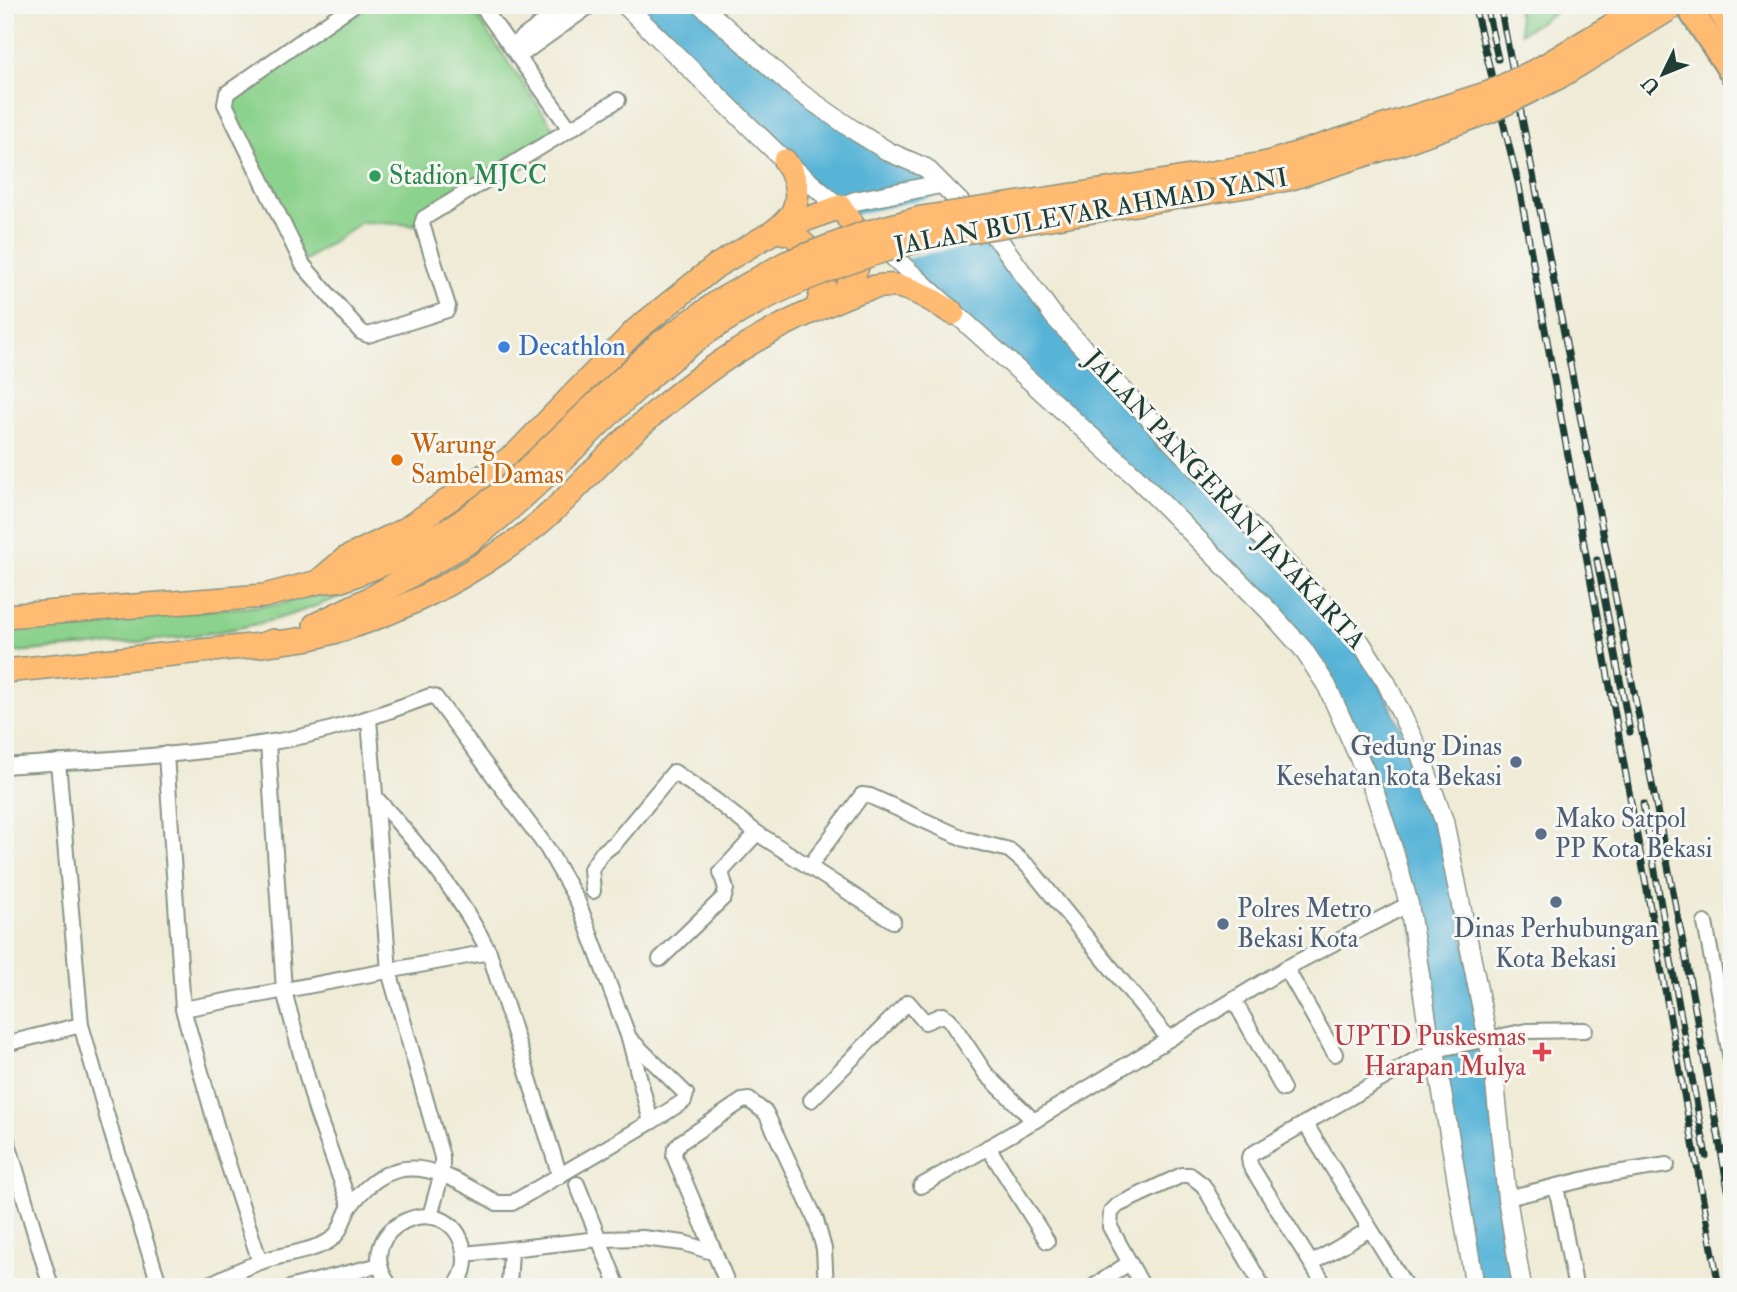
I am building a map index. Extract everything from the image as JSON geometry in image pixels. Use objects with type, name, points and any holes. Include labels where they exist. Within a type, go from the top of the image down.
[{"type":"highway","points":[[1717,5],[1732,30]]},
{"type":"highway","points":[[1691,8],[1732,73]]},
{"type":"main road","name":"JALAN BULEVAR AHMAD YANI","points":[[5,671],[261,645],[323,622],[365,602],[464,533],[506,489],[659,344],[719,301],[786,263],[865,233],[921,218],[1268,163],[1489,93],[1541,68],[1646,5]]},
{"type":"main road","name":"JALAN BULEVAR AHMAD YANI","points":[[5,616],[264,596],[318,582],[344,579],[464,533],[509,512],[639,386],[681,351],[745,309],[802,279],[866,254],[928,238],[1288,179],[1490,111],[1691,8]]},
{"type":"main road","points":[[775,231],[793,213],[796,201],[794,173],[785,161]]},
{"type":"main road","points":[[318,582],[345,559],[406,529],[516,454],[636,330],[716,266],[775,231],[847,204],[861,250],[860,265],[842,297]]},
{"type":"main road","points":[[775,231],[792,234],[817,256],[823,269],[824,284],[817,309]]},
{"type":"main road","points":[[261,645],[316,637],[367,622],[418,599],[490,558],[529,531],[657,409],[685,387],[767,333],[842,297],[880,286],[896,286],[913,291],[953,313]]},
{"type":"street","points":[[353,5],[227,93],[225,104],[303,265],[361,332],[368,335],[447,310],[422,223],[424,218],[618,100]]},
{"type":"street","points":[[481,5],[570,129]]},
{"type":"street","points":[[514,51],[566,5]]},
{"type":"street","points":[[514,51],[592,5]]},
{"type":"street","name":"JALAN PANGERAN JAYAKARTA","points":[[625,5],[785,161],[847,204],[953,313],[1136,477],[1303,649],[1327,686],[1376,796],[1409,904],[1429,1033],[1439,1049],[1475,1287]]},
{"type":"street","name":"JALAN PANGERAN JAYAKARTA","points":[[701,5],[796,90],[852,130],[889,152],[926,169],[1001,243],[1055,318],[1333,612],[1367,653],[1386,682],[1419,751],[1444,821],[1483,1040],[1493,1064],[1507,1198],[1522,1287]]},
{"type":"street","points":[[847,204],[941,184]]},
{"type":"street","points":[[5,766],[268,743],[369,719],[430,696],[439,700],[563,874],[582,912],[629,1038],[652,1122]]},
{"type":"street","points":[[369,719],[389,971],[442,1157],[442,1173],[430,1216]]},
{"type":"street","points":[[268,743],[284,990],[316,1110],[350,1206]]},
{"type":"street","points":[[166,754],[183,1009],[220,1139],[260,1262]]},
{"type":"street","points":[[58,762],[81,1025],[160,1287]]},
{"type":"street","points":[[593,891],[591,869],[674,772],[757,833],[893,921]]},
{"type":"street","points":[[809,867],[862,795],[870,796],[965,839],[1009,850],[1029,867],[1169,1039]]},
{"type":"street","points":[[375,797],[436,870],[474,923],[489,952],[560,1176]]},
{"type":"street","points":[[660,959],[724,897],[726,889],[720,872],[757,833]]},
{"type":"street","points":[[921,1186],[1034,1121],[1286,968],[1409,904]]},
{"type":"street","points":[[1705,923],[1732,1065]]},
{"type":"street","points":[[183,1009],[489,952]]},
{"type":"street","points":[[1286,968],[1335,1054]]},
{"type":"street","points":[[1234,1000],[1283,1089]]},
{"type":"street","points":[[811,1100],[908,1002],[925,1022],[942,1015],[949,1019],[986,1074],[1034,1121]]},
{"type":"street","points":[[5,1044],[81,1025]]},
{"type":"street","points":[[1326,1287],[1250,1165],[1249,1158],[1252,1154],[1415,1060],[1439,1049],[1527,1031],[1586,1030]]},
{"type":"street","points":[[203,1287],[260,1262],[325,1244],[340,1230],[350,1206],[378,1178],[388,1172],[410,1168],[442,1173],[504,1205],[560,1176],[684,1101],[686,1094],[629,1038]]},
{"type":"street","points":[[729,1287],[674,1156],[675,1149],[681,1142],[742,1101],[750,1100],[766,1113],[816,1220],[824,1249],[826,1287]]},
{"type":"street","points":[[1305,1123],[1406,1287]]},
{"type":"street","points":[[5,1133],[51,1287]]},
{"type":"street","points":[[988,1147],[1048,1241]]},
{"type":"street","points":[[1507,1198],[1603,1175],[1667,1166]]},
{"type":"street","points":[[1143,1287],[1110,1227],[1111,1212],[1118,1205],[1182,1175],[1190,1175],[1203,1185],[1263,1287]]},
{"type":"street","points":[[577,1184],[618,1287]]},
{"type":"street","points":[[1556,1186],[1574,1279]]},
{"type":"street","points":[[391,1287],[380,1265],[384,1239],[392,1228],[403,1220],[430,1216],[443,1221],[454,1230],[461,1241],[465,1254],[464,1269],[454,1287]]},
{"type":"street","points":[[1312,1263],[1370,1229]]},
{"type":"street","points":[[465,1254],[643,1237],[664,1239],[715,1253]]},
{"type":"street","points":[[509,1287],[511,1250]]},
{"type":"street","points":[[1093,1287],[1129,1263]]},
{"type":"street","points":[[292,1287],[380,1265]]},
{"type":"green space","name":"Stadion MJCC","points":[[366,5],[469,5],[555,130],[414,225],[362,222],[304,261],[228,100]]},
{"type":"green space","points":[[1517,5],[1567,5],[1521,33]]},
{"type":"green space","points":[[368,579],[372,583],[317,606],[230,630],[166,639],[5,653],[5,627],[280,604]]},
{"type":"water","points":[[625,5],[701,5],[765,63],[926,168],[1055,318],[1361,643],[1444,821],[1522,1287],[1475,1287],[1409,904],[1327,686],[1269,611]]},
{"type":"pier","points":[[954,192],[1004,240],[897,261],[845,217]]},
{"type":"railway","points":[[1474,5],[1519,186],[1719,1287]]},
{"type":"railway","points":[[1486,5],[1498,59]]},
{"type":"railway","points":[[1500,5],[1683,943],[1732,1211]]},
{"type":"railway","points":[[1597,560],[1630,732]]},
{"type":"railway","points":[[1643,804],[1706,1156]]},
{"type":"place","name":"Stadion MJCC","points":[[375,176]]},
{"type":"place","name":"Decathlon","points":[[504,347]]},
{"type":"place","name":"Warung Sambel Damas","points":[[397,460]]},
{"type":"place","name":"Gedung Dinas Kesehatan kota Bekasi","points":[[1516,762]]},
{"type":"place","name":"Mako Satpol PP Kota Bekasi","points":[[1541,834]]},
{"type":"place","name":"Dinas Perhubungan Kota Bekasi","points":[[1556,902]]},
{"type":"place","name":"Polres Metro Bekasi Kota","points":[[1223,924]]},
{"type":"place","name":"UPTD Puskesmas Harapan Mulya","points":[[1542,1052]]}]
